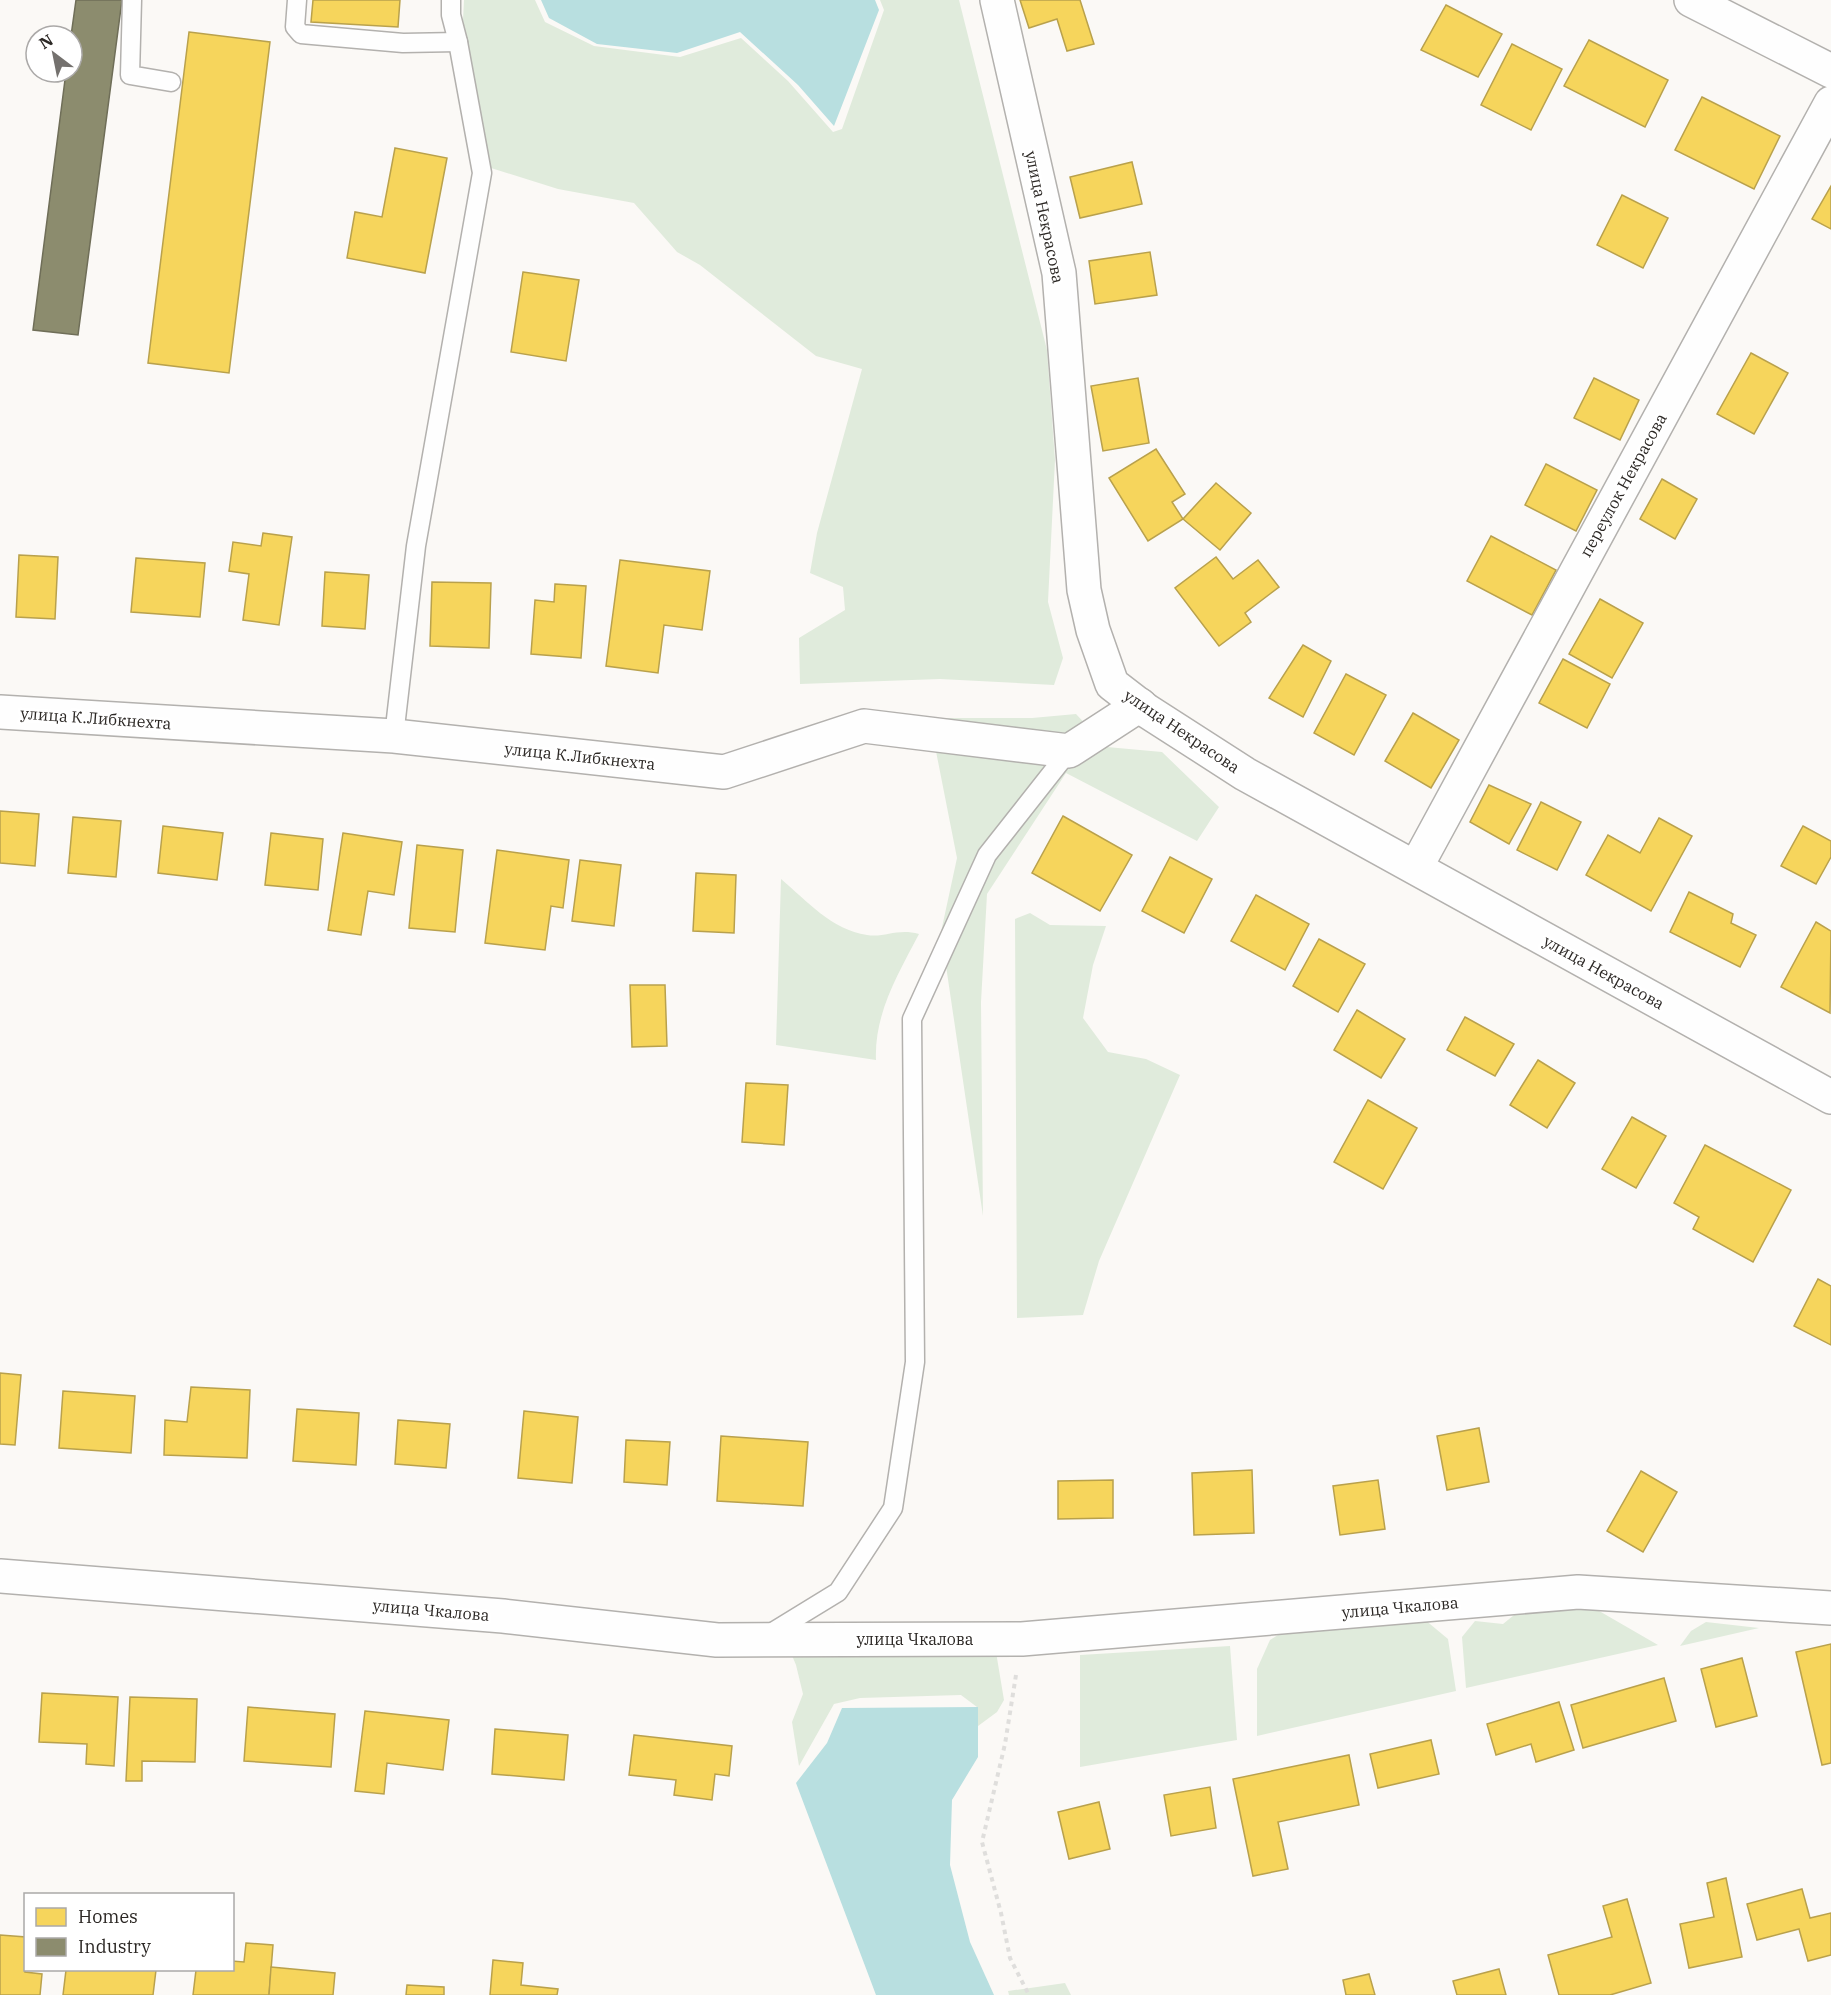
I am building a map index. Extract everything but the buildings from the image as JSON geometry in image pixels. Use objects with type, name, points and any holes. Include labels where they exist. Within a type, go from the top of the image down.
[{"type":"street","name":"улица Некрасова","points":[[997,0],[1059,273],[1084,590],[1093,630],[1113,684],[1140,705],[1245,774],[1831,1097]]},
{"type":"street","points":[[1691,0],[1831,71]]},
{"type":"street","name":"переулок Некрасова","points":[[1416,867],[1831,103]]},
{"type":"street","points":[[1069,751],[1140,705]]},
{"type":"street","name":"улица К.Либкнехта","points":[[0,712],[394,736],[724,772],[864,726],[1069,751]]},
{"type":"street","name":"улица Чкалова","points":[[0,1576],[503,1616],[717,1640],[1022,1639],[1578,1593],[1831,1608]]},
{"type":"lane","points":[[132,0],[130,75],[171,82]]},
{"type":"lane","points":[[297,0],[295,27],[301,34],[403,43],[458,42]]},
{"type":"lane","points":[[394,736],[416,546],[482,173],[451,15],[451,0]]},
{"type":"lane","points":[[759,1640],[838,1592],[893,1508],[915,1362],[912,1019],[987,855],[1069,751]]},
{"type":"path","points":[[1022,1639],[1005,1744],[982,1842],[1001,1913],[1010,1958],[1029,1995]]},
{"type":"green space","points":[[464,0],[535,0],[545,22],[594,46],[680,57],[741,38],[788,81],[833,132],[842,129],[884,10],[880,0],[959,0],[1047,350],[1055,460],[1048,602],[1063,658],[1054,685],[940,679],[800,684],[799,638],[845,610],[843,587],[810,573],[817,533],[862,369],[816,356],[700,265],[677,252],[634,203],[558,189],[491,168],[463,20]]},
{"type":"green space","points":[[1076,714],[1107,747],[1162,752],[1219,807],[1197,841],[1066,773],[987,894],[981,1002],[983,1216],[941,932],[957,858],[932,731],[945,718],[1032,718]]},
{"type":"green space","points":[[781,879],[831,921],[854,932],[874,936],[904,932],[919,934],[883,1010],[876,1043],[876,1060],[776,1045]]},
{"type":"green space","points":[[1030,913],[1050,925],[1106,926],[1093,965],[1083,1018],[1108,1052],[1146,1059],[1180,1075],[1099,1261],[1083,1315],[1017,1318],[1015,919]]},
{"type":"green space","points":[[1553,1604],[1594,1608],[1658,1645],[1466,1688],[1462,1637],[1475,1621],[1503,1624],[1519,1611]]},
{"type":"green space","points":[[1424,1619],[1448,1639],[1456,1691],[1257,1736],[1257,1669],[1270,1640],[1294,1625]]},
{"type":"green space","points":[[1706,1622],[1759,1628],[1680,1646],[1691,1631]]},
{"type":"green space","points":[[783,1634],[993,1634],[1004,1700],[997,1712],[978,1726],[977,1707],[961,1695],[860,1698],[834,1704],[799,1766],[792,1722],[803,1694],[796,1665]]},
{"type":"green space","points":[[1230,1646],[1237,1740],[1080,1767],[1080,1655]]},
{"type":"green space","points":[[1065,1983],[1071,1995],[1009,1995],[1008,1991]]},
{"type":"water","points":[[541,0],[875,0],[879,10],[834,126],[798,85],[740,32],[677,53],[597,44],[549,18]]},
{"type":"water","points":[[978,1707],[978,1757],[952,1800],[950,1865],[970,1942],[994,1995],[876,1995],[796,1783],[827,1743],[842,1708]]}]
